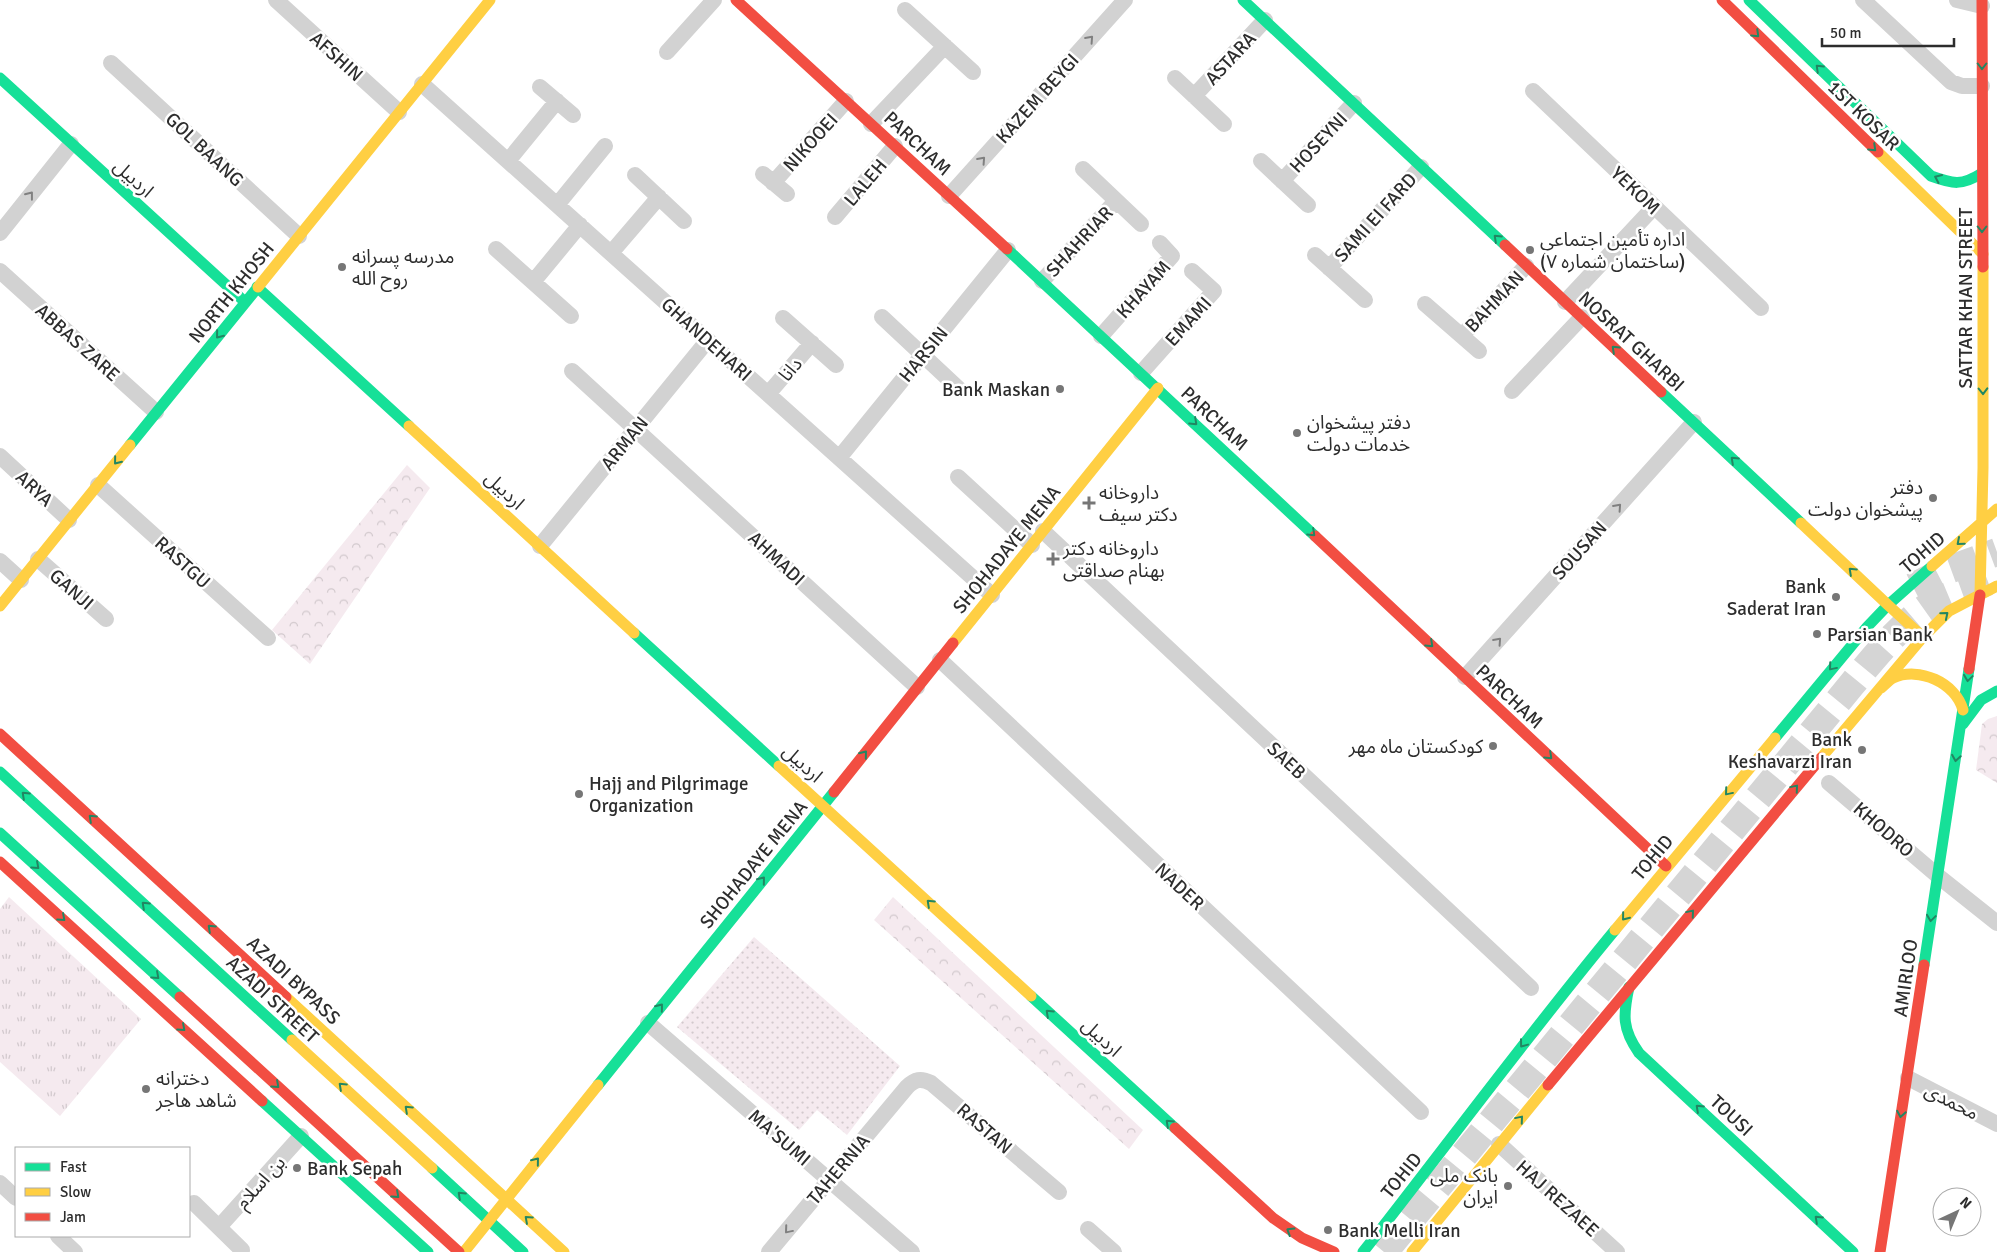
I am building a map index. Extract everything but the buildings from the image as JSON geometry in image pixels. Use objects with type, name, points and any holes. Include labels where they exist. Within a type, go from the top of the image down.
[{"type":"main road","name":"NORTH KHOSH","points":[[0,606],[490,0]]},
{"type":"main road","name":"PARCHAM","points":[[736,0],[1158,388],[1666,866]]},
{"type":"main road","name":"NOSRAT GHARBI","points":[[1244,0],[1923,636]]},
{"type":"main road","name":"1ST KOSAR","points":[[1722,0],[1983,254]]},
{"type":"main road","points":[[1749,0],[1931,176],[1952,185],[1968,182],[1982,173]]},
{"type":"main road","name":"SATTAR KHAN STREET","points":[[1963,710],[1980,595],[1983,522],[1982,3]]},
{"type":"main road","name":"اردبیل","points":[[0,78],[71,144],[247,300]]},
{"type":"main road","points":[[1982,207],[1997,207]]},
{"type":"main road","name":"اردبیل","points":[[257,287],[1273,1218],[1288,1230],[1334,1252]]},
{"type":"main road","name":"SHOHADAYE MENA","points":[[464,1252],[1158,388]]},
{"type":"main road","name":"TOHID","points":[[1362,1252],[1453,1138],[1551,1007],[1866,627],[1888,605],[1997,510]]},
{"type":"main road","points":[[1412,1252],[1629,987],[1923,636],[1949,611],[1997,586]]},
{"type":"main road","points":[[1878,691],[1893,679],[1912,676],[1931,678],[1946,684],[1958,696],[1963,710]]},
{"type":"main road","points":[[1960,729],[1978,702],[1991,692],[1997,691]]},
{"type":"main road","name":"AMIRLOO","points":[[1880,1252],[1963,710]]},
{"type":"main road","name":"AZADI BYPASS","points":[[0,734],[564,1252]]},
{"type":"main road","name":"AZADI STREET","points":[[0,772],[523,1252]]},
{"type":"main road","points":[[0,833],[459,1252]]},
{"type":"main road","points":[[0,862],[428,1252]]},
{"type":"main road","name":"TOUSI","points":[[1629,987],[1623,1015],[1624,1026],[1628,1037],[1639,1053],[1854,1252]]},
{"type":"street","name":"AFSHIN","points":[[276,0],[399,112]]},
{"type":"street","points":[[667,52],[714,0]]},
{"type":"street","name":"KAZEM BEYGI","points":[[949,196],[1125,0]]},
{"type":"street","points":[[1863,0],[1951,82],[1962,86],[1982,86]]},
{"type":"street","points":[[1957,0],[1982,3]]},
{"type":"street","points":[[905,10],[973,72]]},
{"type":"street","name":"ASTARA","points":[[1194,96],[1265,20]]},
{"type":"street","points":[[871,124],[945,46]]},
{"type":"street","name":"GOL BAANG","points":[[111,63],[299,236]]},
{"type":"street","points":[[1174,78],[1224,124]]},
{"type":"street","name":"GHANDEHARI","points":[[422,84],[992,595]]},
{"type":"street","points":[[540,87],[573,115]]},
{"type":"street","name":"YEKOM","points":[[1533,91],[1761,308]]},
{"type":"street","points":[[508,161],[557,101]]},
{"type":"street","name":"NIKOOEI","points":[[787,194],[768,179],[846,101]]},
{"type":"street","name":"HOSEYNI","points":[[1282,181],[1354,103]]},
{"type":"street","points":[[0,233],[71,144]]},
{"type":"street","points":[[557,205],[604,146]]},
{"type":"street","name":"LALEH","points":[[835,217],[895,146]]},
{"type":"street","points":[[1260,161],[1308,204]]},
{"type":"street","name":"SAMI EI FARD","points":[[1329,268],[1421,167]]},
{"type":"street","points":[[1082,169],[1141,224]]},
{"type":"street","points":[[635,175],[684,221]]},
{"type":"street","points":[[611,253],[658,197]]},
{"type":"street","name":"SHAHRIAR","points":[[1042,281],[1116,201]]},
{"type":"street","points":[[1565,302],[1654,207]]},
{"type":"street","points":[[533,282],[580,225]]},
{"type":"street","name":"KHAYAM","points":[[1101,336],[1172,256],[1160,243]]},
{"type":"street","points":[[496,249],[571,316]]},
{"type":"street","name":"HARSIN","points":[[839,458],[1008,250]]},
{"type":"street","points":[[1315,256],[1365,300]]},
{"type":"street","name":"BAHMAN","points":[[1462,336],[1526,266]]},
{"type":"street","name":"ABBAS ZARE","points":[[0,271],[156,412]]},
{"type":"street","name":"EMAMI","points":[[1141,373],[1214,291],[1192,271]]},
{"type":"street","points":[[1425,304],[1479,351]]},
{"type":"street","points":[[882,317],[959,389]]},
{"type":"street","points":[[1512,391],[1582,317]]},
{"type":"street","name":"دانا","points":[[783,318],[836,365]]},
{"type":"street","name":"ARMAN","points":[[540,546],[708,340]]},
{"type":"street","name":"دانا","points":[[768,394],[812,343]]},
{"type":"street","name":"AHMADI","points":[[572,371],[917,687]]},
{"type":"street","name":"SOUSAN","points":[[1465,677],[1694,422]]},
{"type":"street","name":"ARYA","points":[[0,456],[69,520]]},
{"type":"street","points":[[958,477],[1032,545]]},
{"type":"street","name":"RASTGU","points":[[98,485],[268,638]]},
{"type":"street","name":"SAEB","points":[[1043,531],[1531,988]]},
{"type":"street","name":"GANJI","points":[[38,559],[106,619]]},
{"type":"street","points":[[0,561],[21,580]]},
{"type":"street","name":"NADER","points":[[940,660],[1421,1112]]},
{"type":"street","name":"KHODRO","points":[[1829,783],[1938,876],[1997,923]]},
{"type":"street","name":"MA'SUMI","points":[[648,1023],[912,1252]]},
{"type":"street","name":"محمدی","points":[[1908,1078],[1997,1124]]},
{"type":"street","name":"RASTAN","points":[[907,1087],[917,1080],[924,1079],[931,1083],[1059,1192]]},
{"type":"street","name":"TAHERNIA","points":[[770,1252],[907,1087]]},
{"type":"street","name":"بن اسلام","points":[[219,1227],[301,1136]]},
{"type":"street","name":"HAJ REZAEE","points":[[1499,1144],[1617,1252]]},
{"type":"street","points":[[0,1183],[15,1197]]},
{"type":"street","points":[[194,1203],[242,1250]]},
{"type":"street","points":[[1088,1228],[1114,1252]]},
{"type":"street","points":[[59,1237],[76,1252]]},
{"type":"green space","points":[[407,465],[430,488],[310,664],[272,630]]},
{"type":"green space","points":[[1997,716],[1997,783],[1976,770],[1982,724],[1988,719]]},
{"type":"green space","points":[[9,897],[141,1019],[60,1116],[0,1062],[0,909]]},
{"type":"green space","points":[[893,897],[1143,1130],[1129,1149],[874,920]]},
{"type":"green space","points":[[754,937],[900,1066],[847,1135],[817,1110],[799,1130],[677,1027]]},
{"type":"tunnel","points":[[1913,587],[1940,573],[1997,552]]},
{"type":"tunnel","points":[[1384,1252],[1885,645],[1908,622],[1929,606],[1948,596],[1997,578]]},
{"type":"traffic: fast","points":[[1243,0],[1505,245]]},
{"type":"traffic: fast","points":[[1749,0],[1931,176],[1945,181],[1963,182],[1982,173]]},
{"type":"traffic: fast","points":[[0,78],[245,302]]},
{"type":"traffic: fast","points":[[1007,249],[1315,536]]},
{"type":"traffic: fast","points":[[257,287],[409,426]]},
{"type":"traffic: fast","points":[[130,445],[258,287]]},
{"type":"traffic: fast","points":[[1661,392],[1801,523]]},
{"type":"traffic: fast","points":[[1775,738],[1867,627],[1888,605],[1932,566]]},
{"type":"traffic: fast","points":[[634,633],[779,766]]},
{"type":"traffic: fast","points":[[1924,965],[1969,669]]},
{"type":"traffic: fast","points":[[1963,724],[1981,700],[1997,691]]},
{"type":"traffic: fast","points":[[0,772],[292,1040]]},
{"type":"traffic: fast","points":[[598,1085],[834,792]]},
{"type":"traffic: fast","points":[[0,833],[180,997]]},
{"type":"traffic: fast","points":[[1363,1252],[1519,1050],[1615,930]]},
{"type":"traffic: fast","points":[[1629,987],[1625,1022],[1629,1036],[1639,1053],[1853,1252]]},
{"type":"traffic: fast","points":[[1031,996],[1175,1128]]},
{"type":"traffic: fast","points":[[262,1101],[428,1252]]},
{"type":"traffic: fast","points":[[432,1168],[523,1252]]},
{"type":"traffic: slow","points":[[258,287],[490,0]]},
{"type":"traffic: slow","points":[[1878,152],[1983,254]]},
{"type":"traffic: slow","points":[[1980,595],[1983,468],[1983,267]]},
{"type":"traffic: slow","points":[[953,643],[1158,388]]},
{"type":"traffic: slow","points":[[409,426],[634,633]]},
{"type":"traffic: slow","points":[[0,606],[130,445]]},
{"type":"traffic: slow","points":[[1932,566],[1997,509]]},
{"type":"traffic: slow","points":[[1801,523],[1888,605]]},
{"type":"traffic: slow","points":[[1821,758],[1923,637],[1949,611],[1997,586]]},
{"type":"traffic: slow","points":[[1888,605],[1923,637]]},
{"type":"traffic: slow","points":[[1881,688],[1892,679],[1903,675],[1925,676],[1935,679],[1953,692],[1963,710]]},
{"type":"traffic: slow","points":[[1615,930],[1775,738]]},
{"type":"traffic: slow","points":[[779,766],[1031,996]]},
{"type":"traffic: slow","points":[[286,997],[564,1252]]},
{"type":"traffic: slow","points":[[292,1040],[432,1168]]},
{"type":"traffic: slow","points":[[464,1252],[598,1085]]},
{"type":"traffic: slow","points":[[1412,1252],[1548,1085]]},
{"type":"traffic: jam","points":[[736,0],[1007,249]]},
{"type":"traffic: jam","points":[[1722,0],[1878,152]]},
{"type":"traffic: jam","points":[[1982,0],[1983,267]]},
{"type":"traffic: jam","points":[[1505,245],[1661,392]]},
{"type":"traffic: jam","points":[[1315,536],[1666,866]]},
{"type":"traffic: jam","points":[[1969,669],[1980,595]]},
{"type":"traffic: jam","points":[[834,792],[953,643]]},
{"type":"traffic: jam","points":[[0,734],[286,997]]},
{"type":"traffic: jam","points":[[1548,1085],[1821,758]]},
{"type":"traffic: jam","points":[[0,862],[262,1101]]},
{"type":"traffic: jam","points":[[1880,1252],[1924,965]]},
{"type":"traffic: jam","points":[[180,997],[459,1252]]},
{"type":"traffic: jam","points":[[1175,1128],[1273,1218],[1302,1238],[1334,1252]]},
{"type":"place","name":"اداره تأمین اجتماعی (ساختمان شماره ۷)","points":[[1530,250]]},
{"type":"place","name":"مدرسه پسرانه روح الله","points":[[342,267]]},
{"type":"place","name":"Bank Maskan","points":[[1060,389]]},
{"type":"place","name":"دفتر پیشخوان خدمات دولت","points":[[1297,433]]},
{"type":"place","name":"دفتر پیشخوان دولت","points":[[1933,498]]},
{"type":"place","name":"داروخانه دکتر سیف","points":[[1089,503]]},
{"type":"place","name":"داروخانه دکتر بهنام صداقتی","points":[[1053,559]]},
{"type":"place","name":"Bank Saderat Iran","points":[[1836,597]]},
{"type":"place","name":"Parsian Bank","points":[[1817,634]]},
{"type":"place","name":"کودکستان ماه مهر","points":[[1493,746]]},
{"type":"place","name":"Bank Keshavarzi Iran","points":[[1862,750]]},
{"type":"place","name":"Hajj and Pilgrimage Organization","points":[[579,794]]},
{"type":"place","name":"دخترانه شاهد هاجر","points":[[146,1089]]},
{"type":"place","name":"Bank Sepah","points":[[297,1168]]},
{"type":"place","name":"بانک ملی ایران","points":[[1508,1186]]},
{"type":"place","name":"Bank Melli Iran","points":[[1328,1230]]}]
